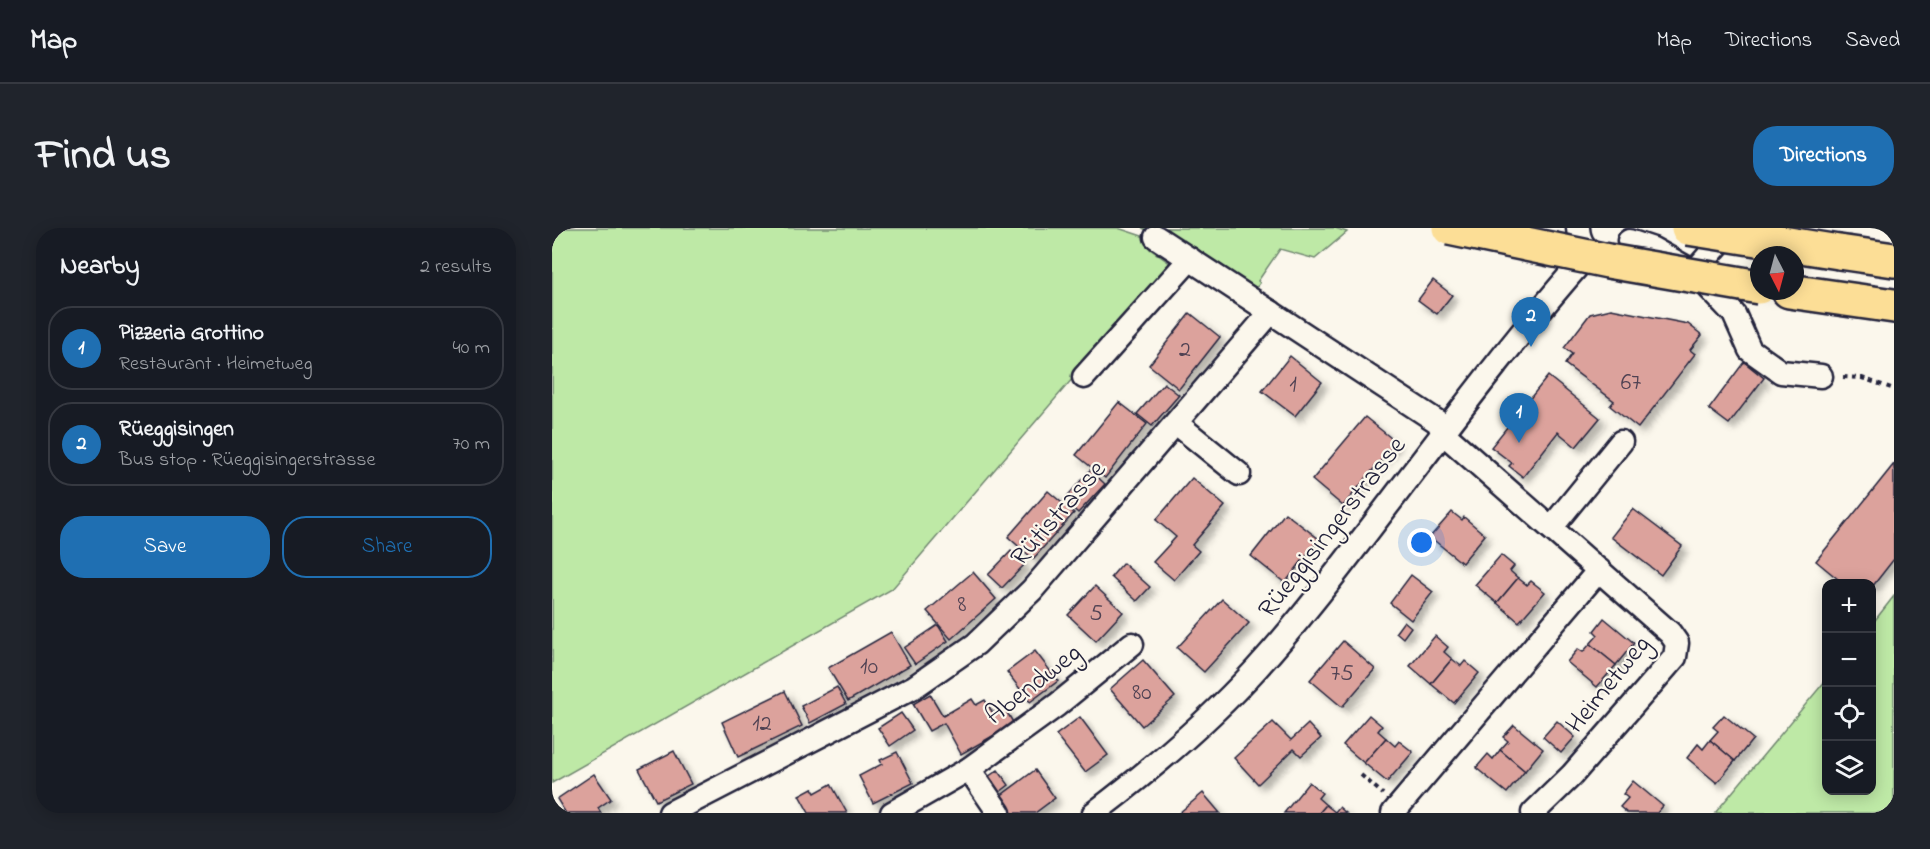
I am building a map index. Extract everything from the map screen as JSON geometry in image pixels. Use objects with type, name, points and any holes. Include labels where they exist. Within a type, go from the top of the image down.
[{"type":"highway","points":[[1449,228],[1608,261],[1750,285]]},
{"type":"highway","points":[[1688,228],[1894,260]]},
{"type":"highway","points":[[1804,293],[1894,306]]},
{"type":"street","points":[[1578,228],[1579,239],[1590,252],[1600,256],[1612,255],[1622,250],[1630,234],[1694,272],[1734,314],[1750,350],[1781,372],[1821,376]]},
{"type":"street","points":[[1694,272],[1733,228]]},
{"type":"street","points":[[1156,237],[1438,422],[1443,433]]},
{"type":"street","name":"Rüeggisingerstrasse","points":[[1094,813],[1134,783],[1185,738],[1256,670],[1301,619],[1555,290],[1590,252]]},
{"type":"street","points":[[1084,377],[1190,259]]},
{"type":"street","name":"Rütistrasse","points":[[670,813],[914,687],[976,644],[1032,590],[1271,312]]},
{"type":"street","points":[[1176,423],[1239,474]]},
{"type":"street","name":"Heimetweg","points":[[1443,433],[1670,633],[1677,643],[1676,657],[1572,775],[1533,813]]},
{"type":"street","points":[[1551,528],[1621,442]]},
{"type":"street","points":[[1396,810],[1599,570]]},
{"type":"street","name":"Abendweg","points":[[892,813],[969,769],[1058,705],[1132,644]]},
{"type":"street","points":[[969,769],[999,813]]},
{"type":"path","points":[[1821,376],[1862,378],[1894,389]]},
{"type":"path","points":[[1361,775],[1396,810]]},
{"type":"green space","points":[[552,228],[1118,228],[1154,240],[1150,249],[1171,264],[892,589],[552,783]]},
{"type":"green space","points":[[1142,228],[1335,228],[1347,232],[1315,259],[1280,249],[1258,281],[1260,283],[1256,288],[1171,238]]},
{"type":"green space","points":[[1894,596],[1894,813],[1715,813],[1822,685],[1822,795],[1876,795],[1876,619]]},
{"type":"building","points":[[1433,280],[1452,295],[1437,314],[1418,300]]},
{"type":"building","points":[[1611,309],[1688,324],[1702,335],[1690,350],[1695,354],[1638,428],[1610,406],[1614,401],[1565,364],[1572,354],[1564,348],[1590,314]]},
{"type":"building","points":[[1190,313],[1220,337],[1179,389],[1149,365]]},
{"type":"building","points":[[1290,356],[1322,382],[1295,416],[1262,391]]},
{"type":"building","points":[[1744,362],[1764,378],[1729,424],[1709,409]]},
{"type":"building","points":[[1548,376],[1600,418],[1576,447],[1558,432],[1523,477],[1509,466],[1512,463],[1491,447]]},
{"type":"building","points":[[1164,383],[1179,395],[1152,426],[1137,414]]},
{"type":"building","points":[[1119,402],[1147,424],[1105,478],[1076,455]]},
{"type":"building","points":[[1365,417],[1396,442],[1343,506],[1312,480]]},
{"type":"building","points":[[1894,464],[1894,559],[1876,582],[1876,579],[1838,579],[1816,561]]},
{"type":"building","points":[[1090,470],[1105,484],[1078,513],[1064,500]]},
{"type":"building","points":[[1192,478],[1225,506],[1192,545],[1199,551],[1174,580],[1153,562],[1176,537],[1156,520]]},
{"type":"building","points":[[1048,491],[1074,513],[1033,559],[1008,537]]},
{"type":"building","points":[[1633,509],[1682,546],[1661,575],[1611,537]]},
{"type":"building","points":[[1452,512],[1462,520],[1464,517],[1485,535],[1462,563],[1430,537]]},
{"type":"building","points":[[1285,513],[1319,539],[1285,583],[1251,556]]},
{"type":"building","points":[[1011,551],[1025,564],[1002,588],[988,575]]},
{"type":"building","points":[[1501,555],[1514,566],[1510,571],[1518,578],[1497,603],[1475,585]]},
{"type":"building","points":[[1123,563],[1150,587],[1137,601],[1111,577]]},
{"type":"building","points":[[973,572],[996,599],[951,639],[927,611]]},
{"type":"building","points":[[1411,575],[1433,592],[1411,620],[1390,603]]},
{"type":"building","points":[[1518,578],[1527,585],[1531,581],[1545,592],[1519,622],[1497,603]]},
{"type":"building","points":[[1095,586],[1123,612],[1096,641],[1068,615]]},
{"type":"building","points":[[1222,599],[1249,623],[1204,672],[1177,648]]},
{"type":"building","points":[[1604,618],[1634,643],[1616,665],[1590,644],[1598,635],[1594,631]]},
{"type":"building","points":[[1404,621],[1411,627],[1403,638],[1396,632]]},
{"type":"building","points":[[938,625],[948,641],[915,664],[904,648]]},
{"type":"building","points":[[891,632],[910,665],[848,701],[828,668]]},
{"type":"building","points":[[1435,636],[1448,647],[1444,652],[1452,659],[1431,684],[1410,666]]},
{"type":"building","points":[[1343,641],[1375,669],[1342,707],[1310,680]]},
{"type":"building","points":[[1590,644],[1616,665],[1597,687],[1567,662],[1578,649],[1583,652]]},
{"type":"building","points":[[1035,651],[1058,681],[1030,702],[1007,672]]},
{"type":"building","points":[[1452,659],[1461,666],[1465,661],[1479,673],[1454,703],[1431,684]]},
{"type":"building","points":[[1143,660],[1175,697],[1142,726],[1110,689]]},
{"type":"building","points":[[837,687],[846,704],[810,723],[801,706]]},
{"type":"building","points":[[785,691],[802,726],[738,757],[722,722]]},
{"type":"building","points":[[930,694],[943,716],[972,699],[976,705],[985,700],[993,713],[1004,707],[1014,724],[961,754],[944,723],[929,731],[913,704]]},
{"type":"building","points":[[901,713],[913,730],[890,746],[878,728]]},
{"type":"building","points":[[1369,715],[1382,726],[1378,731],[1386,738],[1364,763],[1343,745]]},
{"type":"building","points":[[1724,715],[1753,739],[1735,761],[1710,740],[1718,731],[1713,727]]},
{"type":"building","points":[[1080,717],[1108,755],[1085,772],[1056,735]]},
{"type":"building","points":[[1557,721],[1575,737],[1561,753],[1543,737]]},
{"type":"building","points":[[1273,722],[1291,740],[1308,724],[1321,738],[1301,756],[1294,749],[1258,784],[1234,758]]},
{"type":"building","points":[[1514,725],[1543,749],[1525,771],[1500,750],[1508,741],[1503,737]]},
{"type":"building","points":[[1386,738],[1395,746],[1399,741],[1413,752],[1387,782],[1364,763]]},
{"type":"building","points":[[1710,740],[1735,761],[1717,783],[1687,758],[1698,744],[1703,749]]},
{"type":"building","points":[[1500,750],[1525,771],[1507,793],[1476,768],[1488,754],[1493,759]]},
{"type":"building","points":[[674,751],[691,784],[656,801],[639,769]]},
{"type":"building","points":[[897,752],[913,783],[873,803],[859,776],[882,764],[880,760]]},
{"type":"building","points":[[998,770],[1009,785],[996,795],[985,779]]},
{"type":"building","points":[[1035,770],[1055,798],[1035,813],[1011,813],[999,797]]},
{"type":"building","points":[[594,774],[611,799],[598,808],[601,813],[564,813],[557,799]]},
{"type":"building","points":[[1633,781],[1663,806],[1657,813],[1627,813],[1620,807],[1628,798],[1623,794]]},
{"type":"building","points":[[1309,782],[1322,793],[1318,798],[1326,805],[1319,813],[1284,813]]},
{"type":"building","points":[[831,784],[847,813],[809,813],[799,795],[812,788],[815,793]]},
{"type":"building","points":[[1203,793],[1220,813],[1179,813]]},
{"type":"building","points":[[1326,805],[1335,812],[1339,807],[1346,813],[1319,813]]},
{"type":"place","name":"Rüeggisingen","points":[[1531,347]]},
{"type":"place","name":"Pizzeria Grottino","points":[[1519,443]]}]
